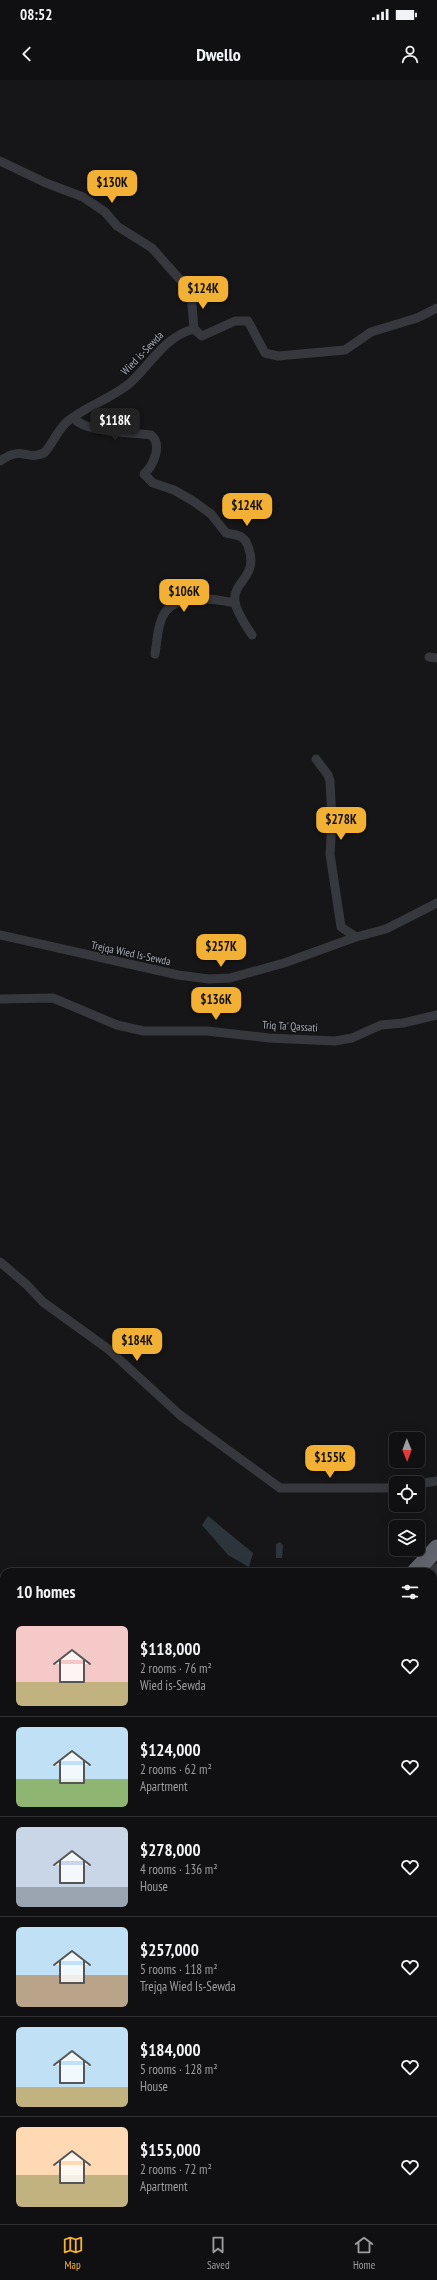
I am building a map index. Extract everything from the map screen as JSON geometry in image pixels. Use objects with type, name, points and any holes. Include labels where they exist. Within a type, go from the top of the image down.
[{"type":"highway","points":[[419,1568],[437,1548]]},
{"type":"street","points":[[0,161],[46,183],[83,197],[105,212],[117,226],[152,248],[191,292],[194,329],[202,336],[235,321],[248,321],[265,353],[278,356],[345,350],[371,332],[417,318],[437,308]]},
{"type":"street","name":"Wied is-Sewda","points":[[0,461],[10,454],[17,453],[31,456],[44,453],[63,426],[130,383],[172,338],[181,332],[194,329]]},
{"type":"street","points":[[74,418],[81,424],[137,435],[151,435],[154,438],[156,445],[153,465],[144,474],[148,480],[185,496],[211,514],[226,533],[239,534],[243,537],[248,546],[252,563],[250,571],[237,589],[235,603],[252,635]]},
{"type":"street","points":[[154,654],[162,620],[166,612],[173,605],[187,601],[204,599],[235,603]]},
{"type":"street","points":[[316,759],[328,774],[330,781],[332,821],[330,854],[341,927],[356,937]]},
{"type":"street","name":"Trejqa Wied Is-Sewda","points":[[0,935],[170,974],[210,979],[242,976],[394,925],[437,903]]},
{"type":"street","name":"Triq Ta' Qassati","points":[[0,998],[52,998],[117,1025],[144,1031],[207,1031],[262,1037],[330,1041],[352,1038],[381,1025],[403,1023],[437,1015]]},
{"type":"street","points":[[0,1262],[27,1284],[43,1302],[108,1349],[180,1415],[280,1488],[389,1488]]},
{"type":"street","points":[[425,1483],[437,1481]]},
{"type":"shaded area","points":[[208,1516],[253,1553],[249,1567],[228,1555],[202,1525]]},
{"type":"shaded area","points":[[280,1542],[283,1545],[282,1558],[276,1558],[276,1544]]}]
